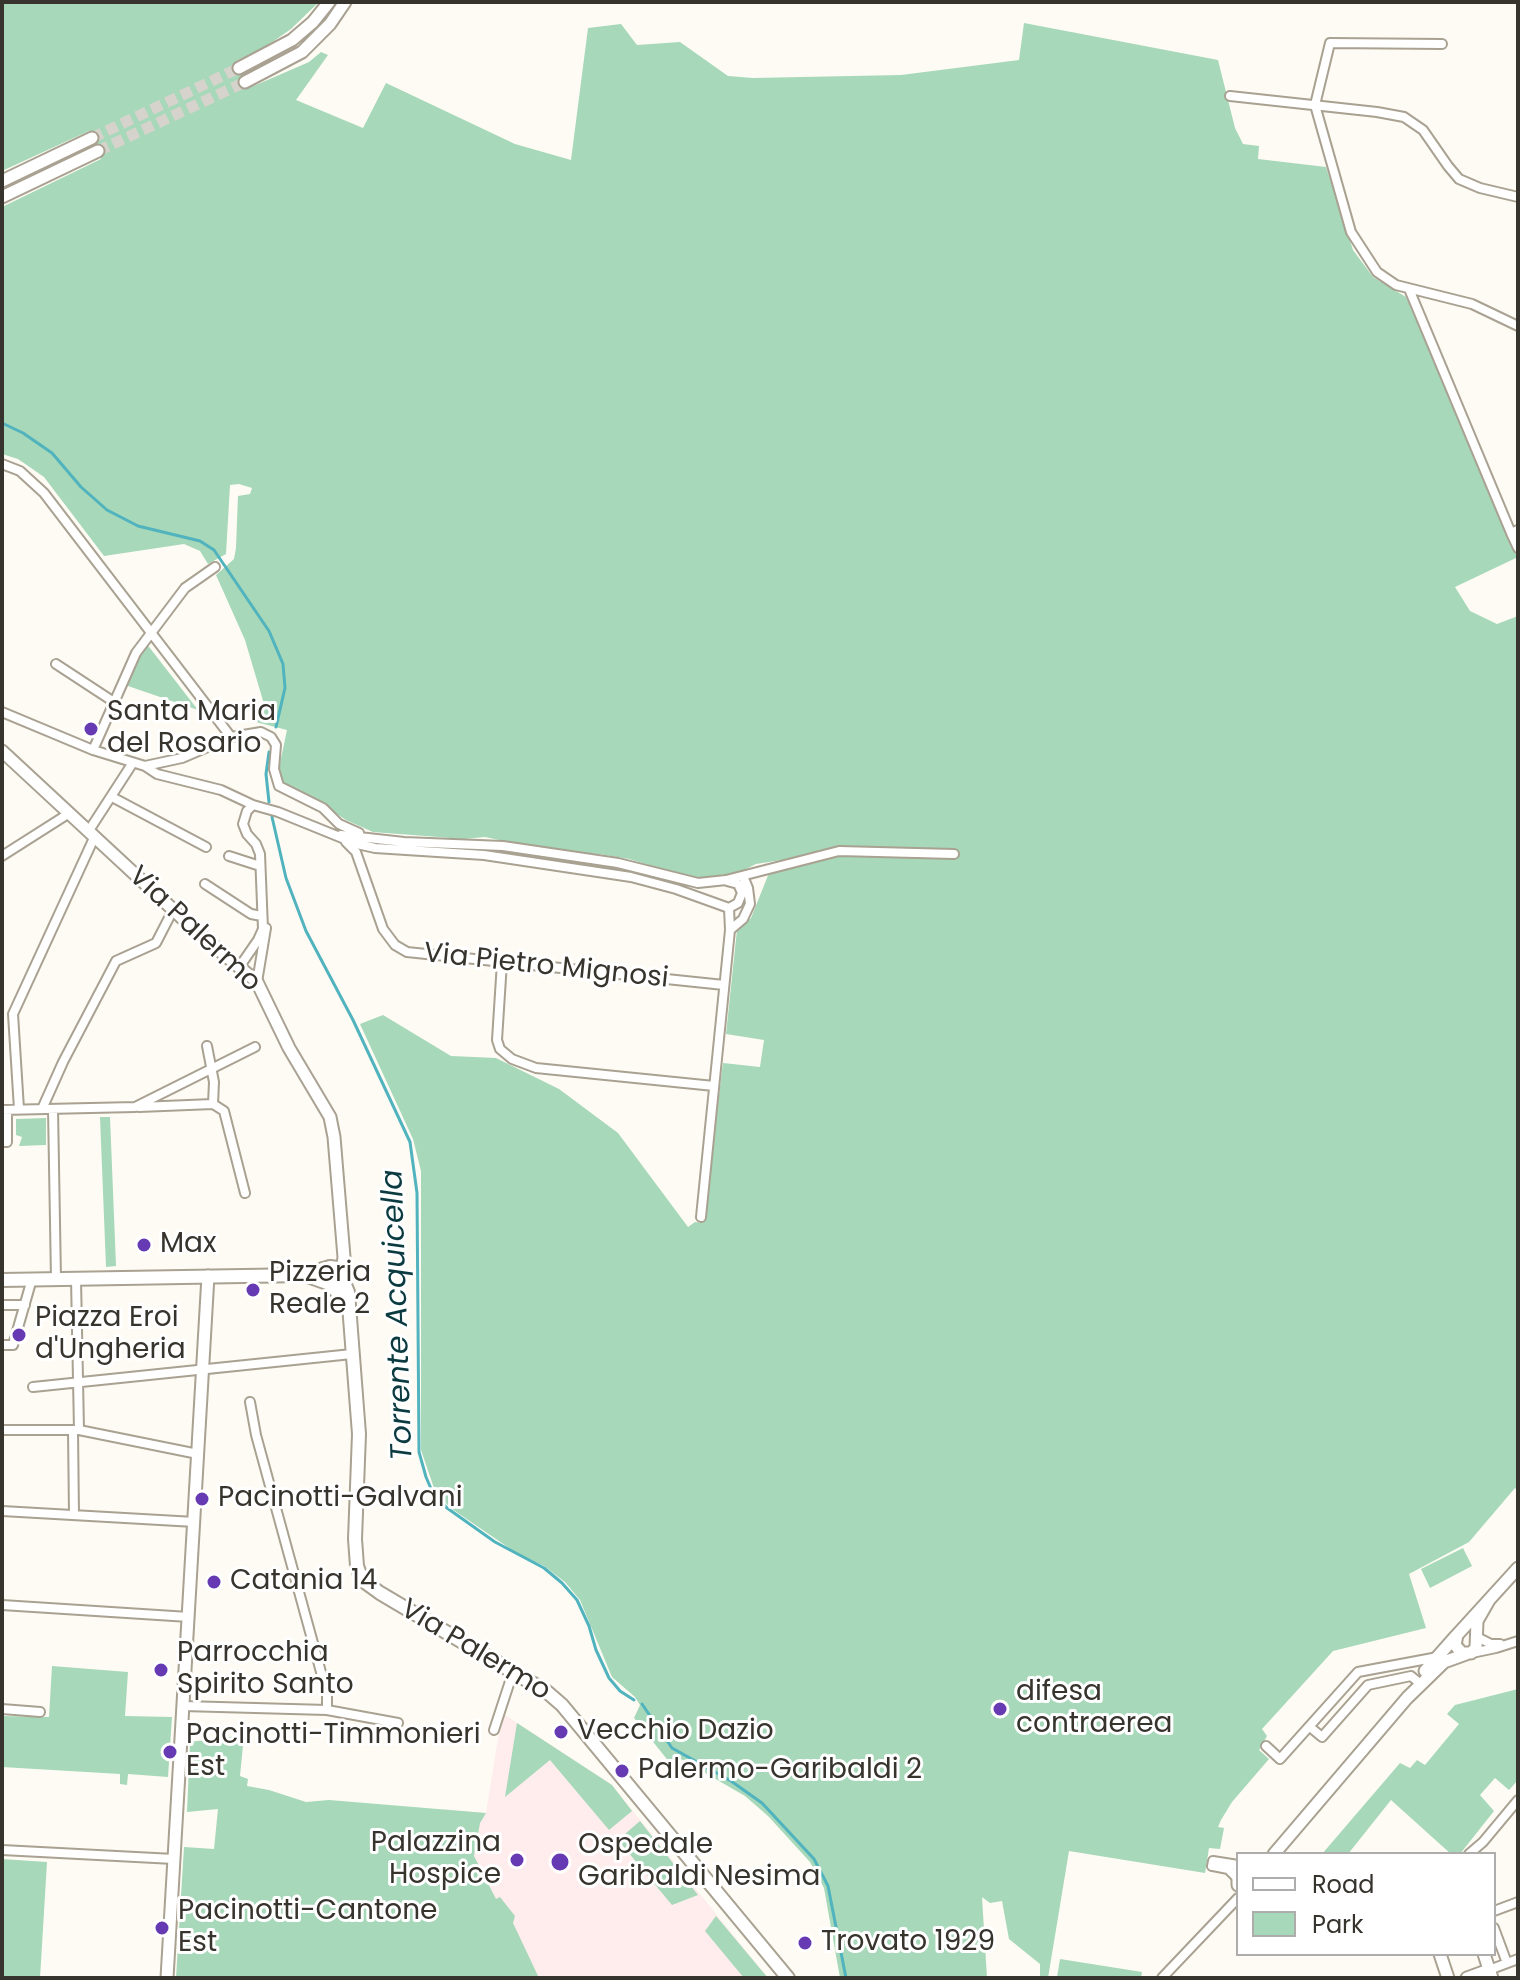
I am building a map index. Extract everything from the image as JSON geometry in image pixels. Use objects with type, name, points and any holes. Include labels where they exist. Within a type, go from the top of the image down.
[{"type":"main road","points":[[239,68],[292,40],[313,22],[329,2]]},
{"type":"main road","points":[[245,82],[302,52],[330,24],[345,2]]},
{"type":"main road","points":[[2,181],[92,138]]},
{"type":"main road","points":[[2,197],[98,151]]},
{"type":"main road","name":"Via Palermo","points":[[2,751],[173,910],[257,982],[289,1048],[330,1117],[342,1240],[336,1280]]},
{"type":"main road","points":[[304,1275],[329,1268],[342,1240]]},
{"type":"main road","name":"Via Palermo","points":[[329,1268],[324,1276],[336,1280],[348,1292],[359,1434],[355,1539],[359,1573],[371,1587],[547,1692],[570,1714],[788,1978]]},
{"type":"main road","points":[[2,1280],[304,1275],[336,1280]]},
{"type":"main road","points":[[167,1978],[208,1276]]},
{"type":"main road","points":[[1407,1698],[1417,1681],[1518,1568]]},
{"type":"main road","points":[[1274,1852],[1407,1698],[1444,1662],[1468,1653],[1478,1645],[1477,1621],[1489,1600]]},
{"type":"main road","points":[[1458,1633],[1468,1630],[1477,1636]]},
{"type":"main road","points":[[1458,1633],[1456,1648],[1468,1653]]},
{"type":"main road","points":[[1441,1956],[1448,1978]]},
{"type":"main road","points":[[1467,1978],[1491,1974]]},
{"type":"street","points":[[1442,44],[1330,43],[1315,105],[1356,242],[1377,272],[1396,285],[1472,304],[1518,326]]},
{"type":"street","points":[[1230,96],[1404,117],[1423,130],[1459,179],[1480,188],[1518,197]]},
{"type":"street","points":[[1409,289],[1515,532],[1518,548]]},
{"type":"street","points":[[2,464],[32,480],[231,737]]},
{"type":"street","points":[[93,750],[136,653],[185,588],[215,567]]},
{"type":"street","points":[[56,664],[114,702]]},
{"type":"street","points":[[2,712],[93,750],[145,766],[182,758],[231,737],[261,732],[271,737],[276,745],[274,769],[279,786],[323,808],[347,829],[370,837]]},
{"type":"street","points":[[19,1109],[13,1014],[91,835],[132,764]]},
{"type":"street","points":[[145,766],[157,774],[210,786],[330,834],[404,842],[503,846],[634,866],[689,882],[726,880],[839,851],[954,854]]},
{"type":"street","points":[[112,797],[206,847]]},
{"type":"street","points":[[240,966],[263,929],[258,849],[243,824],[247,811],[253,805]]},
{"type":"street","points":[[2,856],[68,814]]},
{"type":"street","points":[[330,834],[331,818]]},
{"type":"street","name":"Via Pietro Mignosi","points":[[330,834],[355,846],[383,929],[395,945],[414,954],[724,985]]},
{"type":"street","points":[[355,846],[484,855],[631,877],[729,908],[738,903],[742,893],[738,884],[726,880]]},
{"type":"street","points":[[229,856],[260,866]]},
{"type":"street","points":[[730,930],[743,919],[749,907],[750,895],[743,876]]},
{"type":"street","points":[[205,884],[251,914],[262,916]]},
{"type":"street","points":[[701,1217],[730,930],[729,908]]},
{"type":"street","points":[[42,1109],[116,961],[156,943],[173,910]]},
{"type":"street","points":[[257,982],[267,930],[262,916]]},
{"type":"street","points":[[502,962],[497,1040],[500,1049],[512,1059],[536,1068],[714,1086]]},
{"type":"street","points":[[207,1046],[212,1069],[213,1104]]},
{"type":"street","points":[[135,1107],[255,1047]]},
{"type":"street","points":[[2,1142],[7,1142],[4,1110],[213,1104],[227,1116],[245,1193]]},
{"type":"street","points":[[53,1109],[56,1279]]},
{"type":"street","points":[[2,1345],[13,1345],[32,1279]]},
{"type":"street","points":[[74,1515],[79,1382],[76,1279]]},
{"type":"street","points":[[2,1305],[25,1305]]},
{"type":"street","points":[[33,1387],[352,1354]]},
{"type":"street","points":[[250,1402],[256,1435],[327,1694],[327,1710]]},
{"type":"street","points":[[2,1430],[76,1430],[198,1454]]},
{"type":"street","points":[[2,1511],[195,1522]]},
{"type":"street","points":[[2,1605],[189,1617]]},
{"type":"street","points":[[1477,1636],[1491,1644],[1505,1644]]},
{"type":"street","points":[[1468,1653],[1518,1641]]},
{"type":"street","points":[[1266,1746],[1280,1759],[1358,1672],[1438,1657]]},
{"type":"street","points":[[1385,1666],[1389,1681]]},
{"type":"street","points":[[494,1730],[513,1672]]},
{"type":"street","points":[[1358,1672],[1368,1685]]},
{"type":"street","points":[[1310,1727],[1322,1737],[1368,1685],[1411,1676],[1417,1681]]},
{"type":"street","points":[[183,1706],[327,1710],[398,1723]]},
{"type":"street","points":[[2,1709],[40,1712]]},
{"type":"street","points":[[1321,1714],[1333,1724]]},
{"type":"street","points":[[1471,1852],[1518,1800]]},
{"type":"street","points":[[1480,1852],[1483,1842]]},
{"type":"street","points":[[2,1850],[174,1859]]},
{"type":"street","points":[[1224,1910],[1236,1879]]},
{"type":"street","points":[[1162,1978],[1236,1900]]},
{"type":"street","points":[[1496,1910],[1518,1902]]},
{"type":"street","points":[[1496,1933],[1507,1963]]},
{"type":"street","points":[[1491,1974],[1518,1959]]},
{"type":"shaded area","name":"Ospedale Garibaldi Nesima","points":[[502,1713],[612,1785],[768,1978],[500,1978],[444,1809],[486,1813]]},
{"type":"green space","points":[[2,2],[319,2],[291,29],[236,61],[249,88],[309,62],[321,52],[328,55],[296,100],[363,128],[386,83],[515,144],[571,160],[588,28],[621,24],[637,45],[680,42],[728,76],[753,78],[901,75],[1019,60],[1024,23],[1218,60],[1235,128],[1243,144],[1259,146],[1258,159],[1326,167],[1353,250],[1373,277],[1406,297],[1518,557],[1455,587],[1470,611],[1497,624],[1518,616],[1518,1491],[1515,1488],[1469,1542],[1409,1574],[1426,1628],[1333,1651],[1262,1729],[1267,1736],[1259,1750],[1269,1759],[1232,1802],[1221,1820],[1218,1827],[1224,1828],[1220,1849],[1209,1848],[1205,1873],[1069,1851],[1048,1978],[1040,1976],[1040,1964],[1009,1939],[1002,1901],[990,1903],[982,1897],[987,1978],[840,1978],[824,1888],[810,1862],[745,1796],[681,1759],[669,1769],[670,1763],[634,1718],[640,1705],[612,1677],[580,1600],[565,1582],[449,1507],[434,1488],[421,1450],[421,1171],[413,1139],[360,1024],[383,1015],[451,1056],[496,1058],[559,1089],[618,1133],[688,1227],[695,1222],[703,1223],[723,1063],[760,1067],[764,1040],[726,1034],[737,930],[751,918],[769,873],[783,869],[782,860],[756,864],[740,872],[695,879],[629,859],[599,854],[571,855],[485,837],[464,839],[373,832],[285,785],[279,768],[287,730],[252,721],[264,704],[245,640],[216,575],[234,559],[238,496],[250,494],[252,488],[230,485],[226,554],[208,564],[200,551],[184,544],[104,556],[44,477],[18,459],[2,454],[2,207],[101,159],[89,131],[2,171]]},
{"type":"green space","points":[[146,643],[198,710],[125,685]]},
{"type":"green space","points":[[100,1117],[110,1117],[116,1266],[106,1267]]},
{"type":"green space","points":[[46,1118],[46,1145],[19,1146],[22,1137],[16,1135],[16,1119]]},
{"type":"green space","points":[[1463,1548],[1472,1566],[1430,1588],[1421,1569]]},
{"type":"green space","points":[[52,1666],[128,1672],[125,1716],[172,1717],[168,1777],[128,1774],[127,1785],[120,1784],[120,1774],[2,1767],[2,1716],[49,1717]]},
{"type":"green space","points":[[1518,1689],[1518,1780],[1509,1790],[1495,1778],[1480,1795],[1494,1811],[1462,1852],[1449,1852],[1391,1800],[1350,1852],[1324,1852],[1400,1763],[1410,1768],[1417,1760],[1425,1765],[1459,1724],[1447,1714],[1455,1705]]},
{"type":"green space","points":[[517,1723],[612,1785],[632,1811],[609,1830],[550,1760],[505,1797]]},
{"type":"green space","points":[[244,1735],[240,1776],[248,1779],[247,1786],[306,1802],[329,1800],[486,1813],[480,1823],[474,1856],[496,1899],[500,1897],[515,1916],[513,1923],[539,1978],[176,1978],[184,1847],[214,1849],[218,1809],[187,1812],[190,1742]]},
{"type":"green space","points":[[640,1821],[698,1895],[672,1905],[618,1840]]},
{"type":"green space","points":[[2,1859],[47,1862],[40,1978],[2,1978]]},
{"type":"green space","points":[[716,1916],[768,1978],[744,1978],[705,1931]]},
{"type":"green space","points":[[1060,1959],[1142,1972],[1141,1978],[1057,1977]]},
{"type":"waterway","name":"Torrente Acquicella","points":[[2,423],[52,453],[81,487],[107,510],[138,526],[200,541],[214,550],[269,631],[283,664],[285,688],[276,727]]},
{"type":"waterway","name":"Torrente Acquicella","points":[[269,752],[266,774],[269,802]]},
{"type":"waterway","name":"Torrente Acquicella","points":[[272,817],[286,878],[306,931],[353,1020],[410,1142],[417,1193],[419,1452],[426,1477],[432,1491],[447,1508],[495,1542],[544,1568],[562,1583],[577,1600],[609,1678],[620,1691],[634,1700]]},
{"type":"waterway","name":"Torrente Acquicella","points":[[642,1704],[672,1748],[731,1781],[762,1803],[814,1859],[828,1886],[846,1978]]},
{"type":"tunnel","points":[[92,138],[239,68]]},
{"type":"tunnel","points":[[98,151],[245,82]]},
{"type":"place","name":"Santa Maria del Rosario","points":[[91,729]]},
{"type":"place","name":"Max","points":[[144,1245]]},
{"type":"place","name":"Pizzeria Reale 2","points":[[253,1290]]},
{"type":"place","name":"Piazza Eroi d'Ungheria","points":[[19,1335]]},
{"type":"place","name":"Pacinotti-Galvani","points":[[202,1499]]},
{"type":"place","name":"Catania 14","points":[[214,1582]]},
{"type":"place","name":"Parrocchia Spirito Santo","points":[[161,1670]]},
{"type":"place","name":"difesa contraerea","points":[[1000,1709]]},
{"type":"place","name":"Vecchio Dazio","points":[[561,1732]]},
{"type":"place","name":"Pacinotti-Timmonieri Est","points":[[170,1752]]},
{"type":"place","name":"Palermo-Garibaldi 2","points":[[622,1771]]},
{"type":"place","name":"Palazzina Hospice","points":[[517,1860]]},
{"type":"place","name":"Ospedale Garibaldi Nesima","points":[[560,1862]]},
{"type":"place","name":"Pacinotti-Cantone Est","points":[[162,1928]]},
{"type":"place","name":"Trovato 1929","points":[[805,1943]]}]
